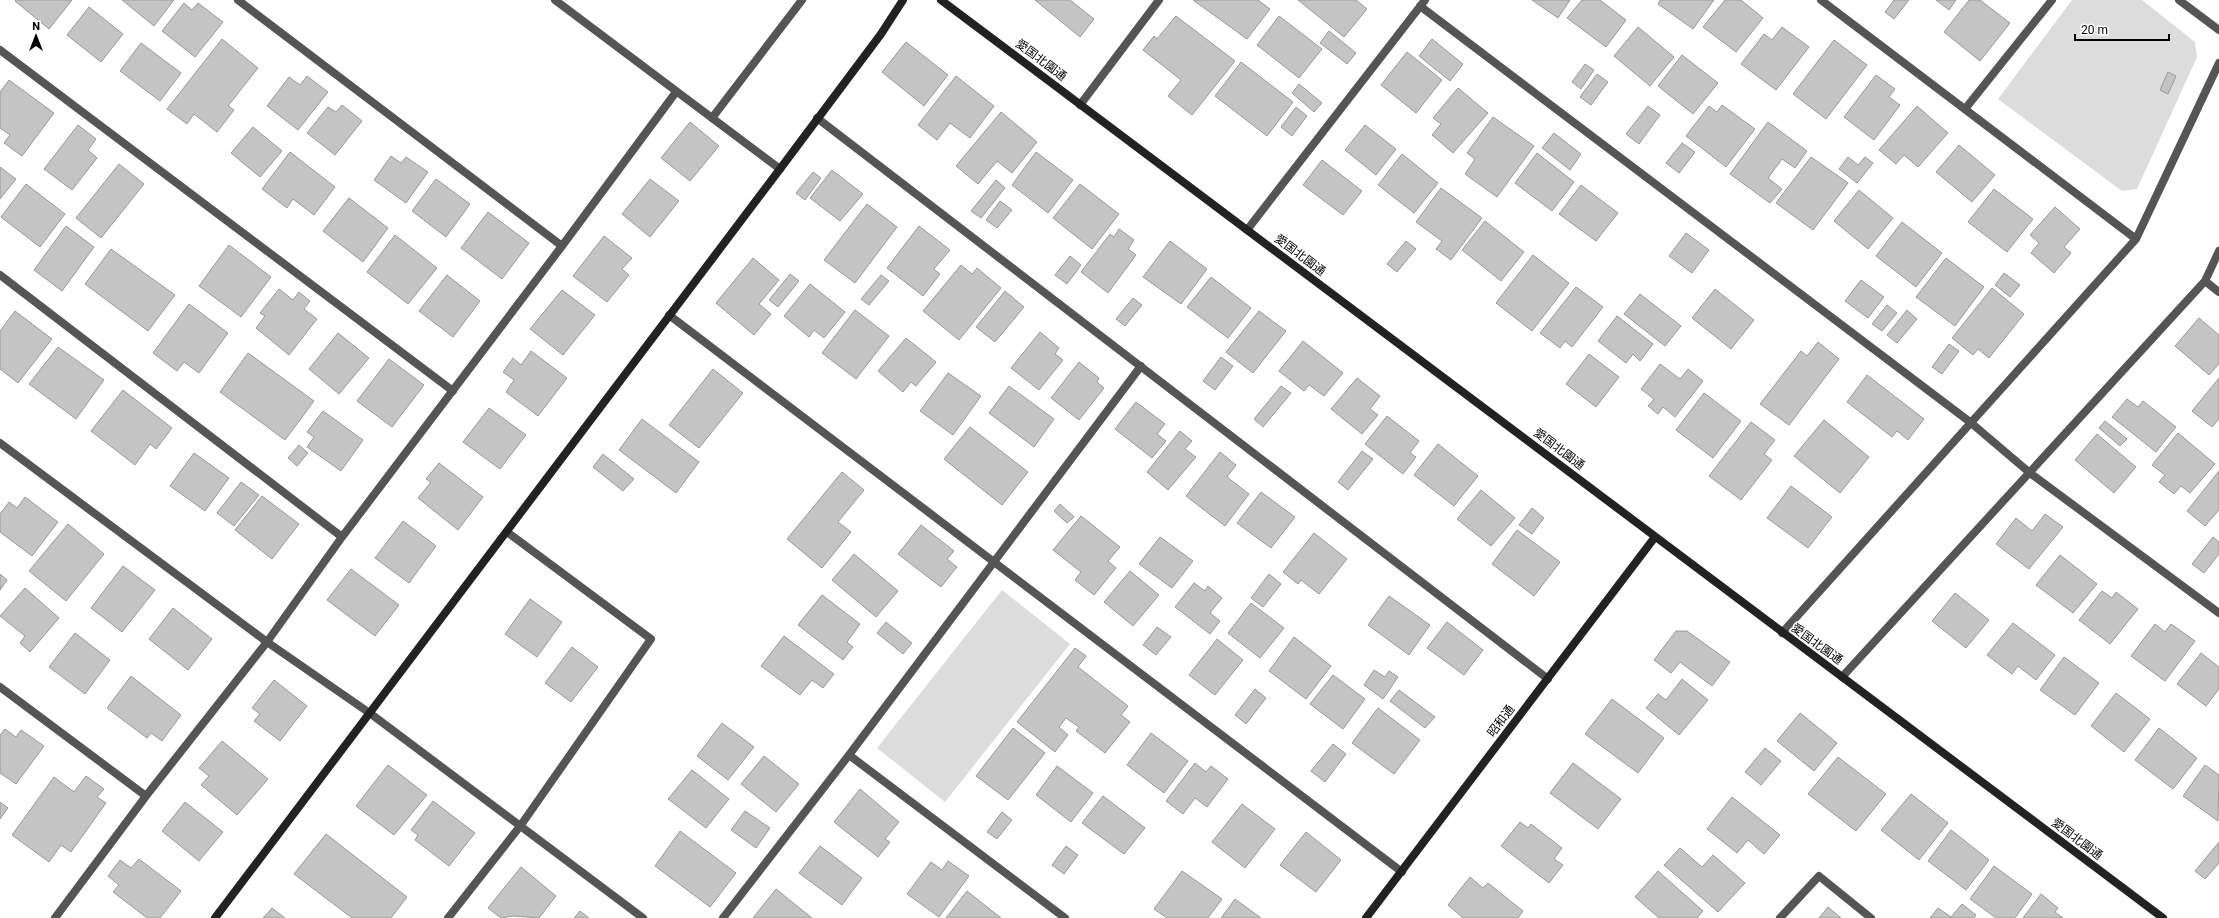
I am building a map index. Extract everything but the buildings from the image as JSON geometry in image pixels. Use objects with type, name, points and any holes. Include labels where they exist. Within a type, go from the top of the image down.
[{"type":"street","points":[[238,0],[562,246]]},
{"type":"street","points":[[555,0],[676,92],[780,168]]},
{"type":"street","points":[[712,118],[802,0]]},
{"type":"street","points":[[216,918],[371,714],[881,34],[903,0]]},
{"type":"street","name":"愛国北園通","points":[[940,0],[2163,918]]},
{"type":"street","points":[[1080,105],[1159,0]]},
{"type":"street","points":[[1821,0],[2136,239]]},
{"type":"street","points":[[1965,109],[2052,0]]},
{"type":"street","points":[[2179,0],[2219,30]]},
{"type":"street","points":[[1247,230],[1422,3],[1970,422],[2030,473],[2219,613]]},
{"type":"street","points":[[0,50],[452,391]]},
{"type":"street","points":[[1782,633],[2136,239],[2219,62]]},
{"type":"street","points":[[55,918],[146,796],[267,642],[342,537],[562,246],[676,92]]},
{"type":"street","points":[[817,118],[1548,678]]},
{"type":"street","points":[[1842,678],[2205,281],[2219,251]]},
{"type":"street","points":[[0,275],[342,537]]},
{"type":"street","points":[[2205,281],[2219,292]]},
{"type":"street","points":[[669,315],[1402,872]]},
{"type":"street","points":[[724,918],[849,755],[1141,366]]},
{"type":"street","points":[[0,443],[267,642],[371,714],[643,918]]},
{"type":"street","points":[[448,918],[521,825],[652,640],[507,532]]},
{"type":"street","name":"昭和通","points":[[1366,918],[1655,537]]},
{"type":"street","points":[[0,687],[146,796]]},
{"type":"street","points":[[849,755],[1065,918]]},
{"type":"street","points":[[1780,918],[1819,876],[1872,918]]},
{"type":"shaded area","points":[[2072,0],[2142,0],[2195,42],[2197,57],[2137,189],[2122,191],[1998,99]]},
{"type":"shaded area","points":[[1002,590],[1070,644],[945,802],[877,748]]}]
